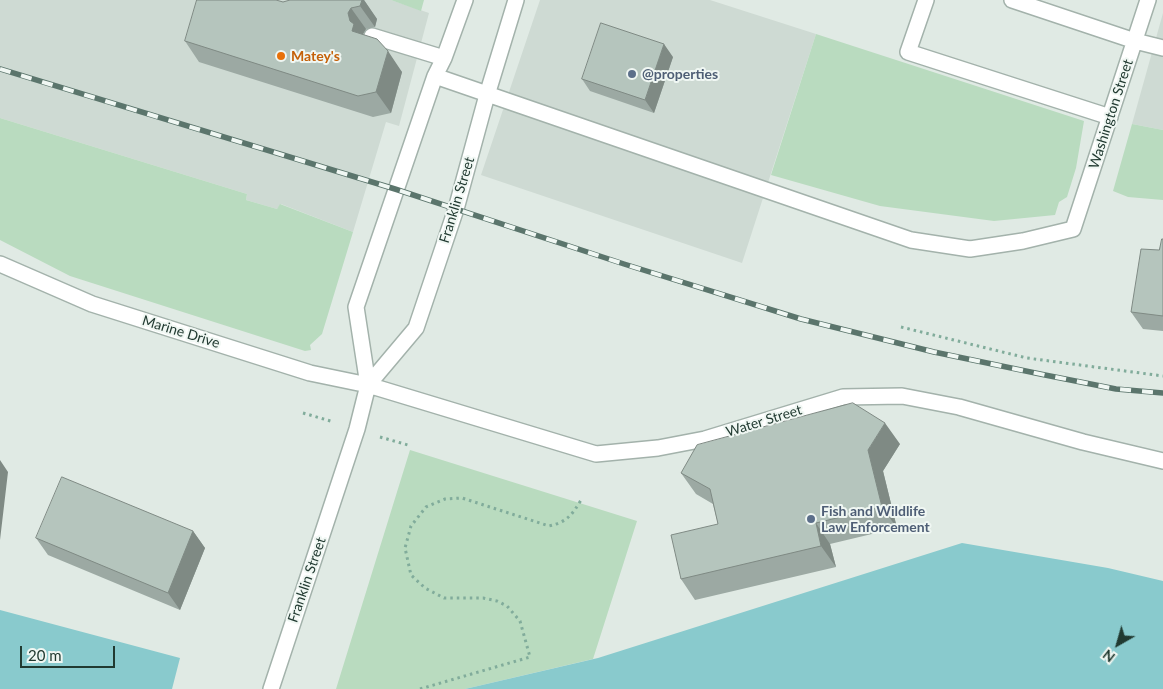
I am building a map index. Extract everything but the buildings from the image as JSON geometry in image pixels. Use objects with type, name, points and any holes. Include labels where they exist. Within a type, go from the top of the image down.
[{"type":"street","name":"Franklin Street","points":[[271,689],[357,429],[368,385],[356,307],[435,76],[444,58],[465,0]]},
{"type":"street","name":"Franklin Street","points":[[368,385],[416,328],[456,209],[487,95],[516,0]]},
{"type":"street","points":[[926,0],[908,52],[1110,117]]},
{"type":"street","points":[[1012,0],[1135,42],[1163,48]]},
{"type":"street","name":"Washington Street","points":[[487,95],[911,240],[970,249],[1024,242],[1074,229],[1148,0]]},
{"type":"street","points":[[372,36],[444,58]]},
{"type":"street","points":[[435,76],[487,95]]},
{"type":"street","name":"Marine Drive","points":[[0,264],[92,304],[310,373],[368,385]]},
{"type":"street","name":"Water Street","points":[[368,385],[596,454],[658,448],[705,439],[843,397],[902,396],[959,407],[1083,442],[1163,461]]},
{"type":"path","points":[[901,327],[1027,358],[1163,376]]},
{"type":"path","points":[[420,689],[530,657],[520,621],[507,606],[497,601],[483,598],[444,598],[425,588],[411,575],[405,548],[411,526],[426,507],[445,499],[462,498],[549,526],[561,524],[573,513],[581,500]]},
{"type":"shaded area","points":[[0,0],[391,0],[429,13],[399,126],[386,122],[353,232],[281,204],[277,209],[246,200],[247,194],[0,118]]},
{"type":"shaded area","points":[[540,0],[710,0],[816,34],[742,263],[481,175]]},
{"type":"shaded area","points":[[1163,13],[1163,130],[1132,124]]},
{"type":"green space","points":[[391,0],[424,0],[421,11]]},
{"type":"green space","points":[[816,34],[1084,121],[1076,168],[1067,197],[1059,202],[1055,215],[994,221],[880,206],[771,175]]},
{"type":"green space","points":[[0,118],[247,194],[246,200],[277,209],[280,204],[353,232],[322,334],[310,345],[311,350],[305,351],[70,276],[0,240]]},
{"type":"green space","points":[[1132,124],[1163,130],[1163,200],[1128,197],[1113,191]]},
{"type":"green space","points":[[410,450],[637,521],[593,659],[465,689],[336,689]]},
{"type":"water","points":[[962,543],[1108,568],[1163,581],[1163,689],[465,689],[598,658]]},
{"type":"water","points":[[0,610],[180,658],[172,689],[0,689]]},
{"type":"railway","points":[[0,69],[395,189],[624,264],[801,319],[934,352],[1045,375],[1116,389],[1163,393]]},
{"type":"place","name":"Matey's","points":[[281,56]]},
{"type":"place","name":"@properties","points":[[632,74]]},
{"type":"place","name":"Fish and Wildlife Law Enforcement","points":[[811,519]]}]
